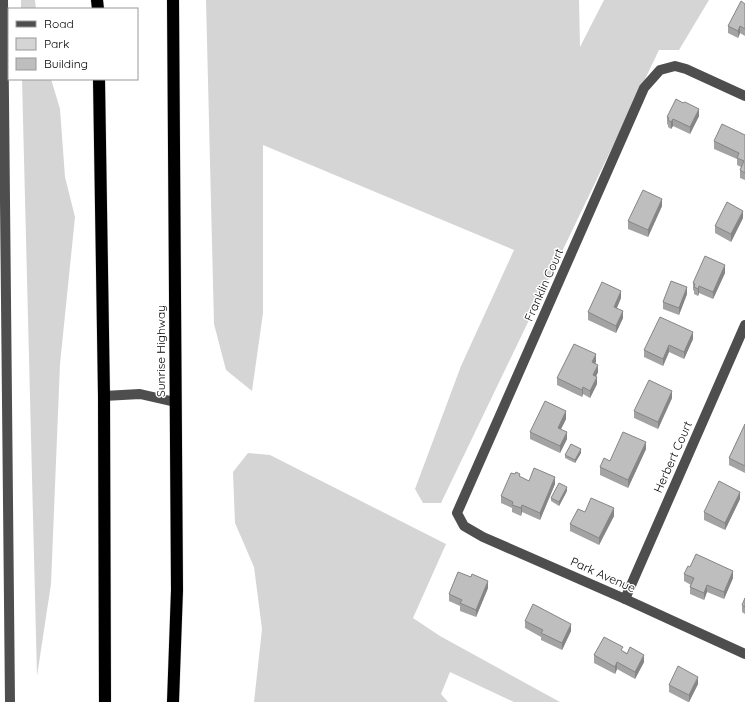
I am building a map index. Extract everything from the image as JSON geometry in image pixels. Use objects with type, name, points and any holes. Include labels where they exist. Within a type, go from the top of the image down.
[{"type":"highway","name":"Sunrise Highway","points":[[173,0],[177,590],[173,702]]},
{"type":"highway","points":[[99,80],[104,396],[105,702]]},
{"type":"street","points":[[4,0],[3,318],[10,702]]},
{"type":"street","name":"Franklin Court","points":[[457,513],[644,88],[660,70],[676,66],[686,69],[745,96]]},
{"type":"street","name":"Herbert Court","points":[[625,599],[745,325]]},
{"type":"street","points":[[104,396],[140,394],[175,402]]},
{"type":"street","name":"Park Avenue","points":[[457,513],[464,526],[483,537],[625,599],[745,654]]},
{"type":"green space","points":[[21,0],[35,0],[36,8],[21,8]]},
{"type":"green space","points":[[206,0],[579,0],[580,47],[604,0],[709,0],[679,50],[659,50],[441,503],[423,503],[415,489],[461,366],[514,250],[263,145],[263,313],[252,391],[226,370],[214,324]]},
{"type":"green space","points":[[22,80],[51,80],[60,109],[65,177],[75,217],[60,364],[51,584],[37,676]]},
{"type":"green space","points":[[248,453],[270,455],[446,544],[413,618],[440,636],[560,702],[514,702],[450,672],[441,694],[448,702],[254,702],[262,629],[254,567],[235,523],[233,472]]},
{"type":"building","points":[[741,1],[745,4],[745,29],[740,26],[738,31],[728,26]]},
{"type":"building","points":[[676,99],[699,109],[690,127],[673,119],[671,122],[668,120],[669,118],[667,117]]},
{"type":"building","points":[[722,124],[745,135],[745,173],[740,170],[744,161],[737,158],[739,153],[714,141]]},
{"type":"building","points":[[643,190],[662,199],[648,230],[628,221]]},
{"type":"building","points":[[727,202],[743,211],[731,234],[715,226]]},
{"type":"building","points":[[705,256],[725,265],[713,292],[699,286],[698,289],[694,287],[695,284],[693,283]]},
{"type":"building","points":[[671,281],[687,287],[679,308],[663,302]]},
{"type":"building","points":[[602,282],[621,291],[614,307],[623,311],[616,326],[588,312]]},
{"type":"building","points":[[660,317],[693,332],[684,352],[669,345],[663,359],[644,350]]},
{"type":"building","points":[[574,344],[596,354],[592,362],[598,365],[593,375],[597,377],[590,391],[583,387],[582,390],[557,378]]},
{"type":"building","points":[[649,380],[672,391],[658,422],[634,411]]},
{"type":"building","points":[[545,401],[566,411],[558,428],[567,432],[560,446],[530,432]]},
{"type":"building","points":[[745,424],[745,466],[729,458]]},
{"type":"building","points":[[623,432],[646,442],[628,480],[600,467],[604,458],[610,461]]},
{"type":"building","points":[[571,444],[581,449],[575,460],[565,455]]},
{"type":"building","points":[[534,468],[555,477],[540,513],[522,505],[521,508],[512,505],[513,502],[501,496],[511,473],[515,474],[516,472],[520,474],[519,476],[529,481]]},
{"type":"building","points":[[719,481],[740,492],[725,523],[704,512]]},
{"type":"building","points":[[559,483],[567,487],[559,502],[551,498]]},
{"type":"building","points":[[591,498],[614,508],[599,538],[570,524],[578,509],[585,512]]},
{"type":"building","points":[[696,554],[733,571],[724,592],[707,585],[704,593],[690,587],[694,578],[684,574],[688,566],[690,567]]},
{"type":"building","points":[[458,572],[471,577],[472,574],[488,581],[476,610],[460,603],[462,600],[449,594]]},
{"type":"building","points":[[745,598],[745,607],[742,605]]},
{"type":"building","points":[[533,604],[571,624],[562,643],[541,633],[543,630],[525,621]]},
{"type":"building","points":[[604,637],[623,647],[621,650],[627,654],[630,647],[644,655],[635,672],[617,662],[615,667],[594,655]]},
{"type":"building","points":[[678,666],[698,677],[689,695],[669,685]]}]
